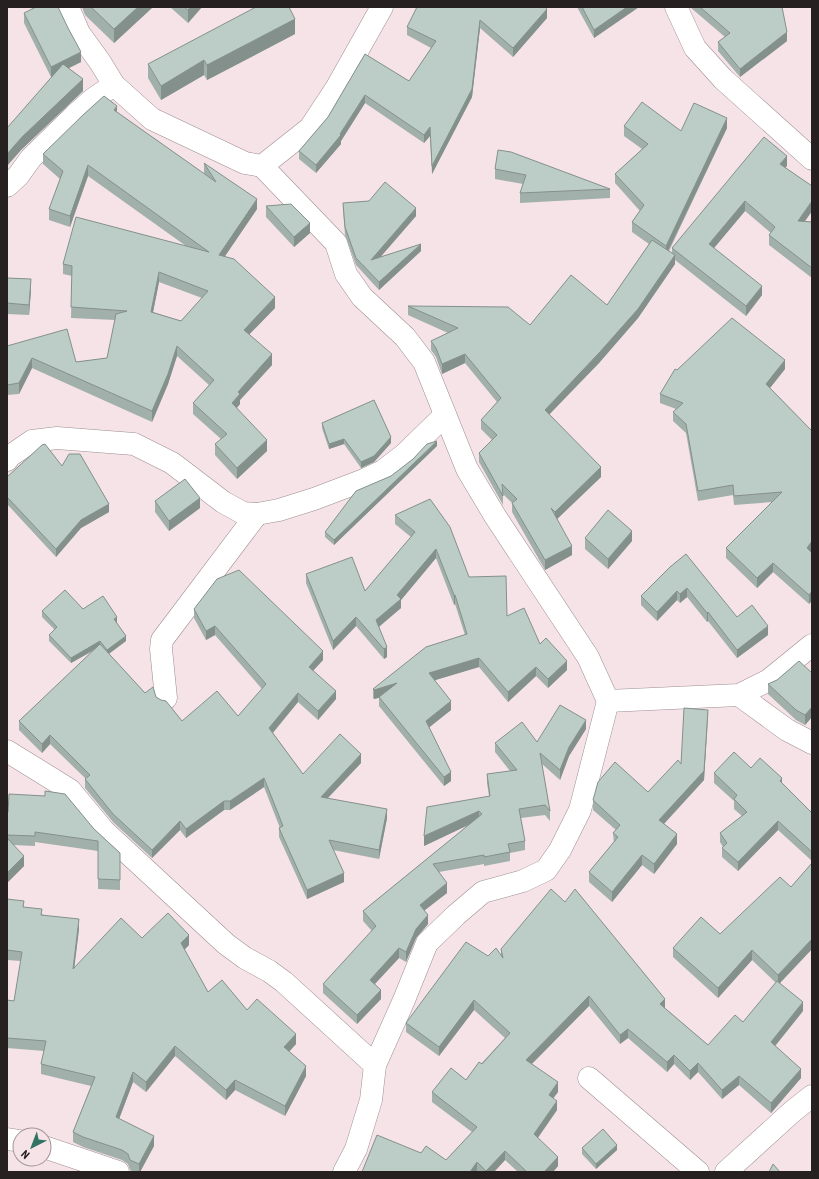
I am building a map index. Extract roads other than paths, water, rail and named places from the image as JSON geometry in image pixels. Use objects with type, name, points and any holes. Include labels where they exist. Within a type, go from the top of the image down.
[{"type":"street","points":[[68,7],[79,33],[100,62],[114,85],[152,119],[240,161],[262,166],[336,244],[346,274],[362,297],[405,337],[424,362],[466,469],[495,516],[588,657],[608,702],[580,810],[560,850],[546,870],[523,881],[484,892],[456,915],[427,943],[375,1065],[371,1100],[356,1149],[344,1172]]},
{"type":"street","points":[[262,166],[310,128],[337,87],[382,7]]},
{"type":"street","points":[[676,7],[695,48],[723,79],[812,159]]},
{"type":"street","points":[[7,186],[18,176],[31,158],[75,115],[93,99],[114,85]]},
{"type":"street","points":[[7,460],[10,456],[32,441],[57,438],[134,444],[172,463],[223,502],[243,513],[257,514],[279,510],[314,499],[383,471],[405,454],[445,415]]},
{"type":"street","points":[[166,698],[161,648],[162,640],[257,514]]},
{"type":"street","points":[[608,702],[739,695],[769,680],[812,645]]},
{"type":"street","points":[[739,695],[787,730],[812,743]]},
{"type":"street","points":[[7,751],[70,790],[104,831],[226,944],[244,958],[284,982],[375,1065]]},
{"type":"street","points":[[589,1078],[698,1172]]},
{"type":"street","points":[[726,1172],[793,1111],[812,1096]]},
{"type":"street","points":[[52,1149],[118,1172]]}]
